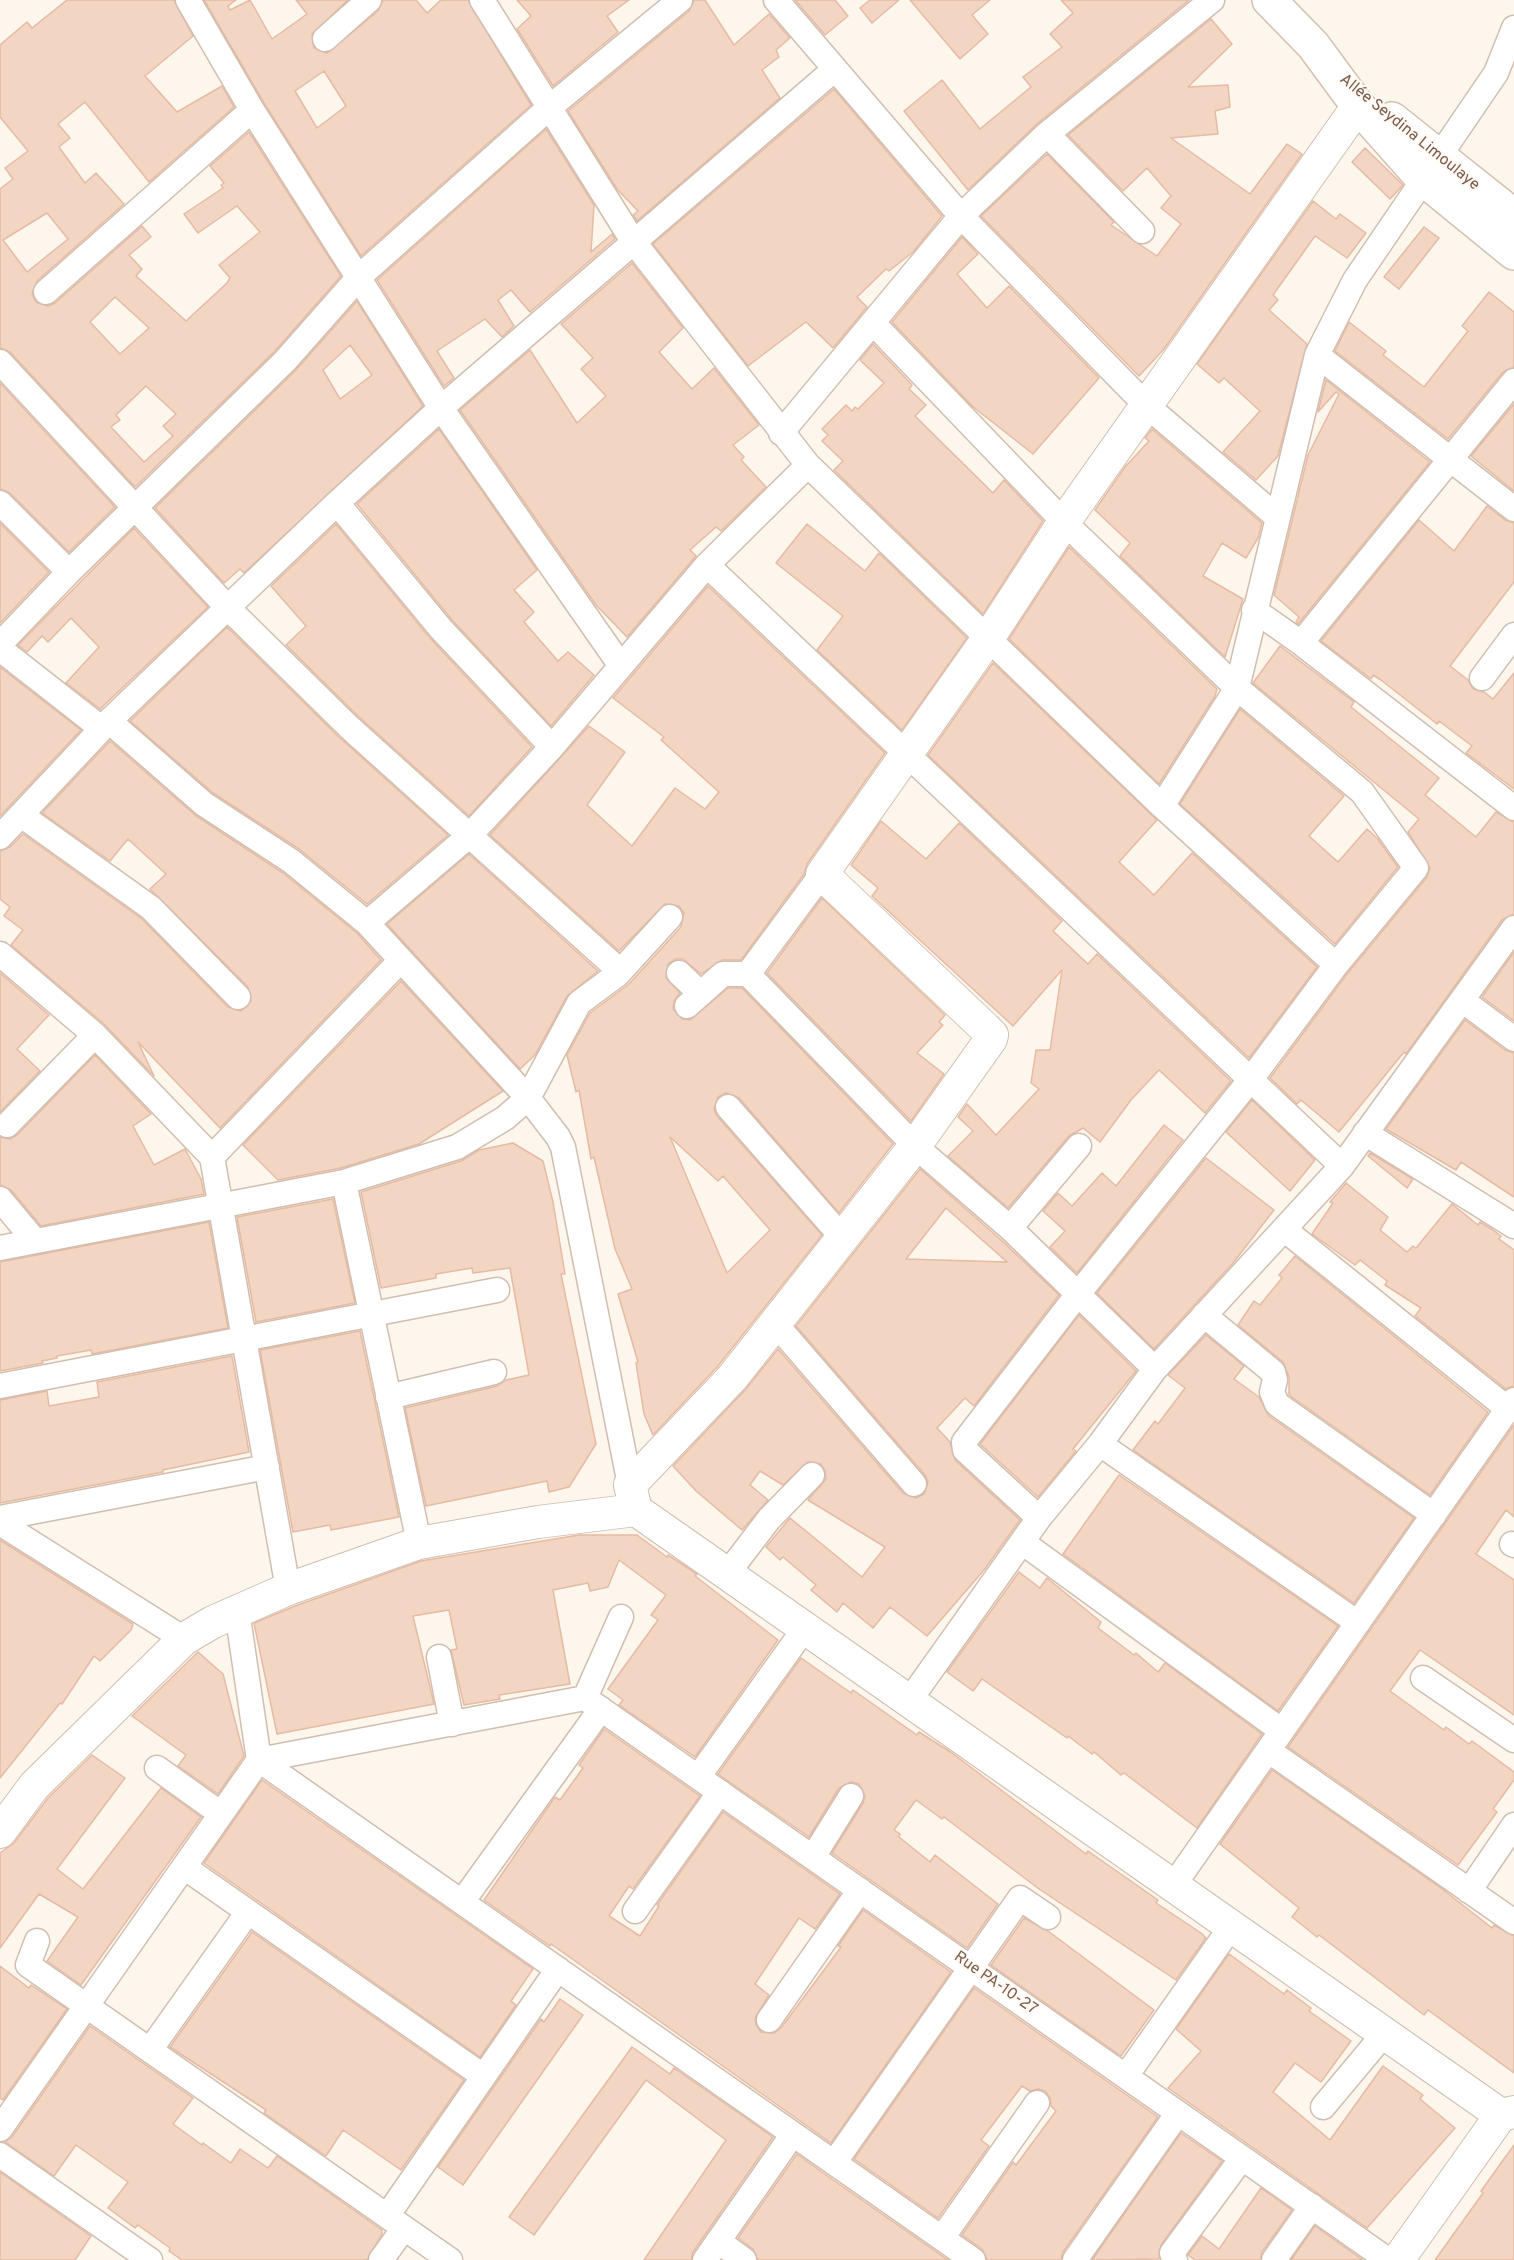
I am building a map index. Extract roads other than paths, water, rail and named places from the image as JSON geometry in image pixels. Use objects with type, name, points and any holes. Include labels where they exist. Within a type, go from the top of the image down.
[{"type":"main road","points":[[1269,0],[1313,45],[1335,73]]},
{"type":"main road","name":"Allée Seydina Limoulaye","points":[[1335,73],[1358,106],[1429,167],[1514,216]]},
{"type":"main road","name":"Allée Seydina Limoulaye","points":[[1335,73],[1514,253]]},
{"type":"street","points":[[188,0],[252,110],[360,276],[441,408],[621,666]]},
{"type":"street","points":[[325,39],[369,0]]},
{"type":"street","points":[[482,0],[633,241],[808,465],[1162,806],[1336,965]]},
{"type":"street","points":[[0,644],[69,572],[285,361],[360,276],[550,107],[680,0]]},
{"type":"street","points":[[776,0],[962,216],[1146,405],[1277,517]]},
{"type":"street","points":[[781,433],[962,216],[1047,134],[1212,0]]},
{"type":"street","points":[[1162,806],[1237,688],[1317,356],[1355,280],[1429,167],[1496,73],[1514,28]]},
{"type":"street","points":[[0,837],[105,724],[441,408],[835,69]]},
{"type":"street","points":[[748,974],[822,874],[989,637],[1064,522],[1358,106]]},
{"type":"street","points":[[46,292],[252,110]]},
{"type":"street","points":[[1047,134],[1142,231]]},
{"type":"street","points":[[874,324],[1064,522],[1237,688],[1362,792],[1416,868],[1336,965],[1251,1079],[1078,1294],[964,1443],[965,1450],[1039,1518]]},
{"type":"street","points":[[1317,356],[1514,509]]},
{"type":"street","points":[[0,362],[227,607],[349,727],[620,971]]},
{"type":"street","points":[[1301,643],[1514,381]]},
{"type":"street","points":[[367,923],[470,835],[552,747],[707,565],[808,465]]},
{"type":"street","points":[[0,503],[69,572]]},
{"type":"street","points":[[338,503],[441,629],[552,747]]},
{"type":"street","points":[[707,565],[1342,1166]]},
{"type":"street","points":[[1254,610],[1301,643],[1514,808]]},
{"type":"street","points":[[1482,678],[1514,634]]},
{"type":"street","points":[[0,649],[105,724],[204,804],[291,861],[367,923],[528,1098],[563,1147],[633,1497],[727,1574],[1384,2034],[1507,2113],[1398,2260]]},
{"type":"street","points":[[21,815],[151,908],[238,997]]},
{"type":"street","points":[[0,1832],[34,1786],[184,1639],[237,1611],[288,1589],[419,1543],[538,1522],[633,1497],[732,1378],[841,1236],[915,1146],[992,1035],[822,874]]},
{"type":"street","points":[[0,1248],[344,1182],[457,1148],[505,1118],[528,1098],[577,1006],[620,971],[670,917]]},
{"type":"street","points":[[909,1701],[1039,1518],[1100,1444],[1155,1369],[1342,1166],[1514,928]]},
{"type":"street","points":[[0,954],[95,1035],[212,1157],[288,1589]]},
{"type":"street","points":[[212,1157],[400,961]]},
{"type":"street","points":[[680,973],[694,1000],[723,974],[748,974],[915,1146],[1010,1228],[1155,1369]]},
{"type":"street","points":[[1462,1000],[1514,1039]]},
{"type":"street","points":[[7,1125],[95,1035]]},
{"type":"street","points":[[728,1107],[841,1236]]},
{"type":"street","points":[[1365,1133],[1514,1226]]},
{"type":"street","points":[[1010,1228],[1079,1146]]},
{"type":"street","points":[[344,1182],[419,1543]]},
{"type":"street","points":[[0,1199],[35,1241]]},
{"type":"street","points":[[1173,1886],[1511,1404],[1285,1230]]},
{"type":"street","points":[[0,1386],[497,1290]]},
{"type":"street","points":[[1204,1316],[1273,1372],[1275,1380],[1272,1392],[1277,1404],[1434,1515]]},
{"type":"street","points":[[774,1322],[914,1484]]},
{"type":"street","points":[[388,1397],[494,1372]]},
{"type":"street","points":[[1100,1444],[1358,1623]]},
{"type":"street","points":[[0,1518],[267,1467]]},
{"type":"street","points":[[727,1574],[769,1519],[812,1475]]},
{"type":"street","points":[[0,1523],[184,1639]]},
{"type":"street","points":[[1022,1542],[1282,1731]]},
{"type":"street","points":[[2,2120],[87,2006],[259,1760],[237,1611]]},
{"type":"street","points":[[462,1902],[593,1704],[621,1617]]},
{"type":"street","points":[[698,1777],[805,1628]]},
{"type":"street","points":[[439,1657],[452,1724]]},
{"type":"street","points":[[1423,1678],[1514,1740]]},
{"type":"street","points":[[259,1760],[452,1724],[593,1704]]},
{"type":"street","name":"Rue PA-10-27","points":[[593,1704],[1388,2260]]},
{"type":"street","points":[[1269,1751],[1514,1922]]},
{"type":"street","points":[[259,1760],[973,2260]]},
{"type":"street","points":[[157,1768],[222,1814]]},
{"type":"street","points":[[635,1911],[720,1792]]},
{"type":"street","points":[[813,1857],[851,1796]]},
{"type":"street","points":[[1469,1890],[1514,1825]]},
{"type":"street","points":[[184,1867],[483,2076]]},
{"type":"street","points":[[769,2020],[860,1890]]},
{"type":"street","points":[[834,2163],[1020,1898],[1048,1917]]},
{"type":"street","points":[[150,2050],[248,1911]]},
{"type":"street","points":[[1126,2076],[1231,1927]]},
{"type":"street","points":[[37,1941],[28,1965],[450,2260]]},
{"type":"street","points":[[381,2260],[395,2222],[483,2076],[558,1969]]},
{"type":"street","points":[[1323,2107],[1384,2034]]},
{"type":"street","points":[[942,2238],[1037,2103]]},
{"type":"street","points":[[1075,2260],[1178,2113]]},
{"type":"street","points":[[744,2260],[712,2250],[793,2134]]},
{"type":"street","points":[[0,2155],[150,2260]]},
{"type":"street","points":[[1175,2260],[1172,2253],[1242,2158]]},
{"type":"street","points":[[1274,2260],[1312,2206]]}]
